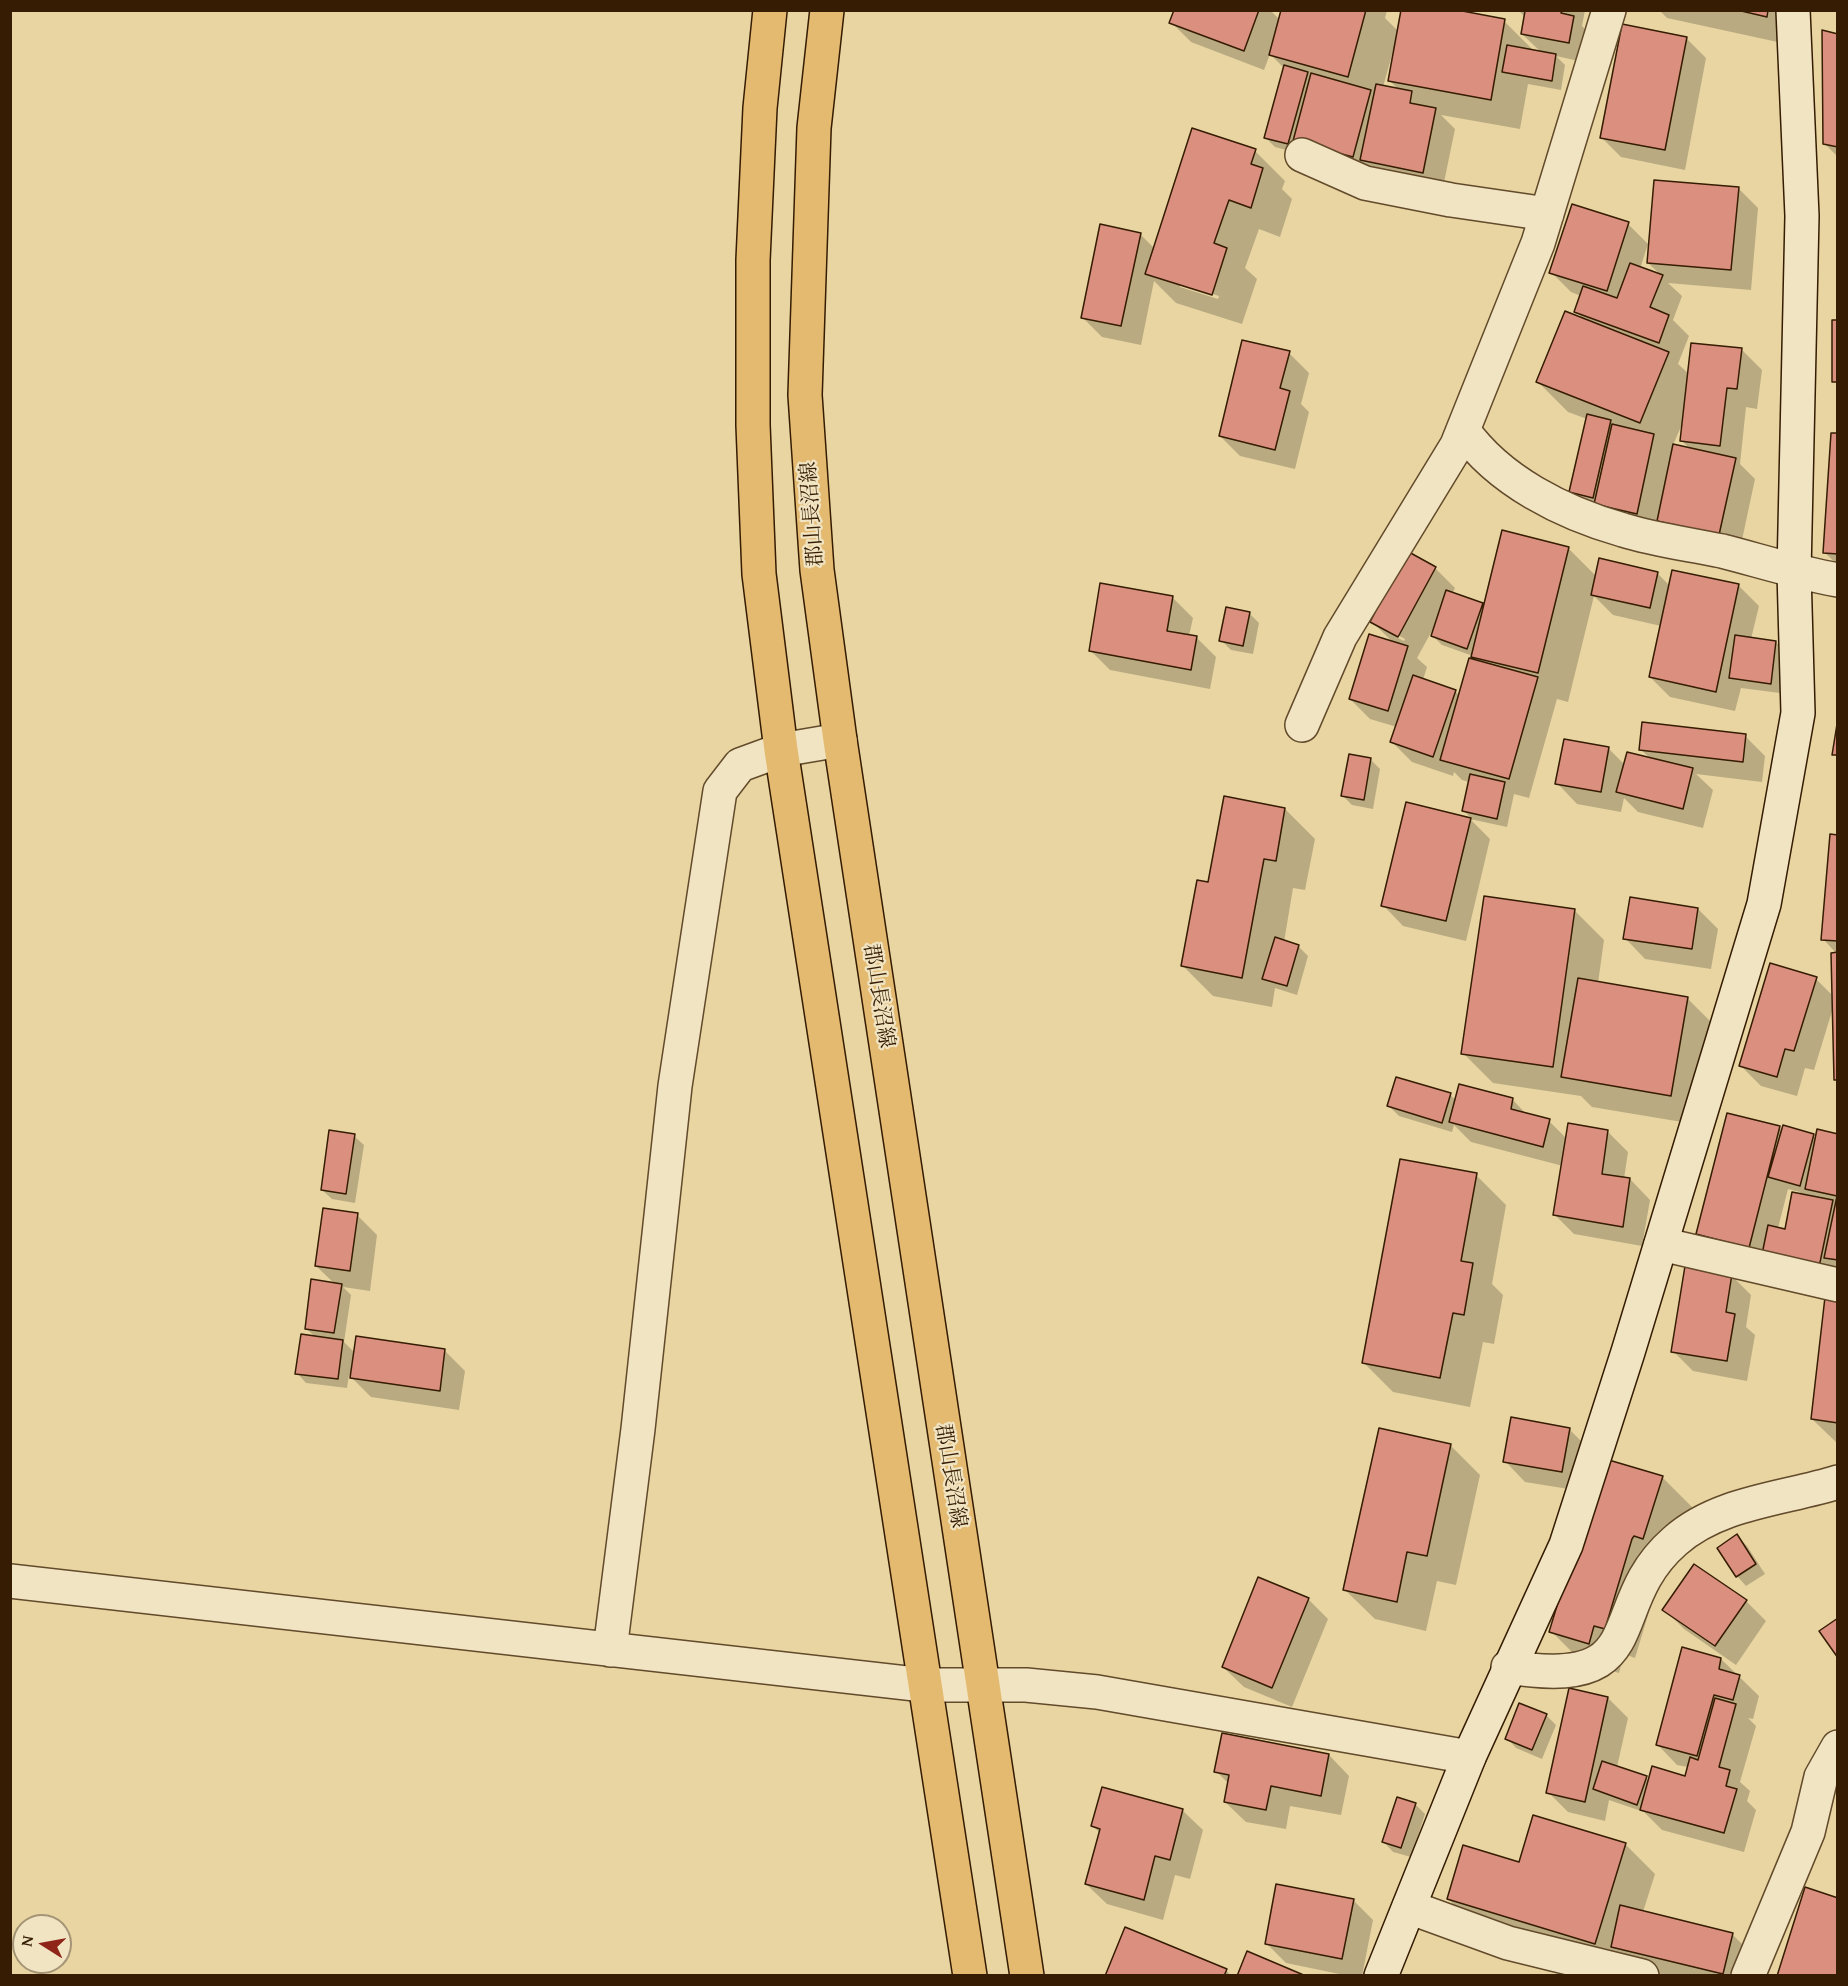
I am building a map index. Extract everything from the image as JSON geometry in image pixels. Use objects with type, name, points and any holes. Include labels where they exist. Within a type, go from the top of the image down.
[{"type":"main road","points":[[770,10],[760,108],[754,237],[753,425],[759,574],[781,750],[970,1976]]},
{"type":"main road","name":"郡山長沼線","points":[[827,10],[814,128],[805,395],[817,570],[840,740],[981,1685],[1027,1976]]},
{"type":"street","points":[[1302,725],[1340,637],[1457,445],[1538,243],[1609,10]]},
{"type":"street","points":[[1381,1976],[1468,1757],[1566,1545],[1764,904],[1798,713],[1794,572],[1802,216],[1793,10]]},
{"type":"street","points":[[1302,155],[1365,183],[1451,200],[1547,214]]},
{"type":"street","points":[[1463,430],[1487,460],[1521,485],[1568,509],[1622,530],[1750,558],[1794,572],[1838,580]]},
{"type":"street","points":[[610,1650],[638,1429],[675,1086],[720,791],[740,765],[781,750],[840,740]]},
{"type":"street","points":[[1660,1244],[1838,1285]]},
{"type":"street","points":[[1508,1667],[1563,1673],[1592,1666],[1619,1640],[1652,1568],[1676,1540],[1694,1528],[1738,1507],[1838,1482]]},
{"type":"street","points":[[10,1581],[924,1685],[1026,1685],[1098,1692],[1468,1757]]},
{"type":"street","points":[[1748,1976],[1808,1832],[1821,1777],[1838,1747]]},
{"type":"street","points":[[1409,1907],[1508,1943],[1642,1976]]},
{"type":"building","points":[[1174,10],[1259,10],[1244,51],[1169,23]]},
{"type":"building","points":[[1281,10],[1366,10],[1348,77],[1269,55]]},
{"type":"building","points":[[1401,10],[1457,10],[1505,19],[1491,100],[1388,81]]},
{"type":"building","points":[[1522,10],[1562,10],[1561,13],[1574,16],[1569,43],[1521,34],[1525,11]]},
{"type":"building","points":[[1737,10],[1768,10],[1767,17]]},
{"type":"building","points":[[1622,24],[1687,37],[1665,150],[1600,138]]},
{"type":"building","points":[[1822,30],[1838,34],[1838,147],[1823,144]]},
{"type":"building","points":[[1507,45],[1556,54],[1552,81],[1502,72]]},
{"type":"building","points":[[1284,65],[1308,72],[1288,144],[1264,138]]},
{"type":"building","points":[[1311,73],[1371,90],[1353,157],[1293,141]]},
{"type":"building","points":[[1376,84],[1412,91],[1410,103],[1436,108],[1423,173],[1360,160]]},
{"type":"building","points":[[1192,128],[1256,149],[1251,164],[1263,168],[1251,208],[1229,200],[1214,243],[1227,248],[1212,295],[1145,274]]},
{"type":"building","points":[[1654,180],[1739,187],[1731,270],[1647,263]]},
{"type":"building","points":[[1572,204],[1629,222],[1607,291],[1549,273]]},
{"type":"building","points":[[1100,224],[1141,233],[1121,326],[1081,318]]},
{"type":"building","points":[[1630,263],[1663,275],[1650,307],[1669,315],[1659,343],[1574,312],[1583,286],[1617,298]]},
{"type":"building","points":[[1565,311],[1669,352],[1640,423],[1536,382]]},
{"type":"building","points":[[1832,320],[1838,320],[1838,382],[1832,382]]},
{"type":"building","points":[[1242,340],[1290,351],[1280,388],[1290,391],[1275,450],[1219,436]]},
{"type":"building","points":[[1691,343],[1742,348],[1737,389],[1727,388],[1720,446],[1680,441]]},
{"type":"building","points":[[1587,414],[1611,420],[1593,498],[1569,492]]},
{"type":"building","points":[[1612,424],[1654,434],[1637,514],[1594,504]]},
{"type":"building","points":[[1831,433],[1838,433],[1838,554],[1823,553]]},
{"type":"building","points":[[1673,444],[1736,458],[1719,535],[1657,521]]},
{"type":"building","points":[[1502,530],[1569,547],[1538,673],[1471,657]]},
{"type":"building","points":[[1407,551],[1436,567],[1398,637],[1370,622]]},
{"type":"building","points":[[1599,558],[1658,572],[1650,608],[1591,595]]},
{"type":"building","points":[[1672,570],[1739,584],[1716,692],[1649,677]]},
{"type":"building","points":[[1100,583],[1173,596],[1167,631],[1197,636],[1191,670],[1089,651]]},
{"type":"building","points":[[1446,590],[1483,603],[1467,649],[1431,636]]},
{"type":"building","points":[[1226,607],[1250,612],[1243,646],[1219,641]]},
{"type":"building","points":[[1369,634],[1408,646],[1388,711],[1349,699]]},
{"type":"building","points":[[1735,635],[1776,641],[1771,684],[1729,678]]},
{"type":"building","points":[[1469,658],[1538,677],[1509,779],[1440,760]]},
{"type":"building","points":[[1413,675],[1456,690],[1433,757],[1390,742]]},
{"type":"building","points":[[1838,718],[1838,755],[1832,755]]},
{"type":"building","points":[[1642,722],[1746,734],[1743,762],[1639,750]]},
{"type":"building","points":[[1564,739],[1609,747],[1601,792],[1555,784]]},
{"type":"building","points":[[1627,752],[1693,768],[1683,809],[1616,792]]},
{"type":"building","points":[[1349,754],[1371,758],[1364,800],[1341,796]]},
{"type":"building","points":[[1470,774],[1505,782],[1497,819],[1462,811]]},
{"type":"building","points":[[1224,796],[1285,808],[1276,861],[1264,859],[1242,978],[1181,966],[1197,880],[1208,882]]},
{"type":"building","points":[[1406,802],[1471,818],[1446,921],[1381,906]]},
{"type":"building","points":[[1830,834],[1838,835],[1838,941],[1821,940]]},
{"type":"building","points":[[1484,896],[1575,909],[1553,1067],[1461,1054]]},
{"type":"building","points":[[1630,897],[1698,908],[1692,949],[1623,939]]},
{"type":"building","points":[[1275,937],[1299,945],[1287,986],[1262,979]]},
{"type":"building","points":[[1838,952],[1838,1080],[1834,1080],[1831,953]]},
{"type":"building","points":[[1770,963],[1817,977],[1794,1051],[1785,1049],[1777,1077],[1739,1066]]},
{"type":"building","points":[[1578,978],[1688,997],[1671,1096],[1561,1077]]},
{"type":"building","points":[[1396,1077],[1451,1093],[1442,1123],[1387,1106]]},
{"type":"building","points":[[1459,1084],[1513,1098],[1511,1109],[1550,1119],[1543,1147],[1449,1122]]},
{"type":"building","points":[[1727,1113],[1780,1126],[1749,1248],[1696,1234]]},
{"type":"building","points":[[1568,1123],[1608,1130],[1602,1174],[1630,1178],[1623,1227],[1553,1215]]},
{"type":"building","points":[[1783,1125],[1814,1134],[1800,1186],[1768,1177]]},
{"type":"building","points":[[1817,1129],[1838,1134],[1838,1260],[1824,1258],[1837,1196],[1805,1189]]},
{"type":"building","points":[[329,1130],[355,1134],[346,1194],[321,1190]]},
{"type":"building","points":[[1400,1159],[1477,1173],[1461,1261],[1473,1263],[1464,1315],[1453,1313],[1440,1378],[1362,1363]]},
{"type":"building","points":[[1792,1192],[1833,1200],[1818,1272],[1761,1259],[1768,1225],[1785,1229]]},
{"type":"building","points":[[323,1208],[358,1213],[350,1271],[315,1266]]},
{"type":"building","points":[[1685,1266],[1732,1274],[1726,1312],[1735,1314],[1727,1361],[1671,1352]]},
{"type":"building","points":[[311,1279],[342,1284],[334,1333],[305,1329]]},
{"type":"building","points":[[1825,1297],[1838,1299],[1838,1423],[1811,1419]]},
{"type":"building","points":[[301,1334],[343,1340],[338,1379],[295,1374]]},
{"type":"building","points":[[356,1336],[445,1349],[440,1391],[350,1378]]},
{"type":"building","points":[[1511,1417],[1570,1428],[1562,1472],[1503,1462]]},
{"type":"building","points":[[1379,1428],[1451,1444],[1427,1556],[1407,1552],[1397,1602],[1343,1590]]},
{"type":"building","points":[[1602,1458],[1663,1476],[1643,1539],[1634,1536],[1632,1539],[1605,1629],[1594,1626],[1589,1644],[1549,1632]]},
{"type":"building","points":[[1737,1534],[1756,1564],[1736,1577],[1717,1548]]},
{"type":"building","points":[[1694,1564],[1747,1600],[1715,1646],[1662,1610]]},
{"type":"building","points":[[1258,1577],[1309,1598],[1272,1688],[1222,1667]]},
{"type":"building","points":[[1838,1618],[1838,1658],[1819,1631]]},
{"type":"building","points":[[1682,1647],[1721,1658],[1719,1669],[1740,1675],[1733,1700],[1714,1695],[1697,1756],[1656,1745]]},
{"type":"building","points":[[1569,1688],[1608,1697],[1585,1802],[1546,1793]]},
{"type":"building","points":[[1715,1698],[1736,1704],[1719,1767],[1730,1770],[1726,1786],[1737,1789],[1724,1833],[1640,1810],[1652,1766],[1685,1776],[1690,1757],[1698,1760]]},
{"type":"building","points":[[1519,1703],[1547,1714],[1532,1750],[1505,1739]]},
{"type":"building","points":[[1222,1733],[1329,1754],[1321,1796],[1271,1786],[1266,1810],[1224,1802],[1229,1775],[1214,1772]]},
{"type":"building","points":[[1602,1761],[1647,1776],[1637,1805],[1593,1789]]},
{"type":"building","points":[[1102,1787],[1183,1809],[1170,1860],[1155,1856],[1144,1900],[1085,1884],[1100,1829],[1091,1826]]},
{"type":"building","points":[[1397,1797],[1416,1803],[1401,1848],[1382,1842]]},
{"type":"building","points":[[1533,1815],[1626,1843],[1595,1944],[1447,1899],[1463,1845],[1519,1862]]},
{"type":"building","points":[[1276,1884],[1354,1899],[1342,1959],[1265,1944]]},
{"type":"building","points":[[1805,1887],[1838,1898],[1838,1976],[1777,1976]]},
{"type":"building","points":[[1620,1905],[1733,1933],[1723,1974],[1611,1947]]},
{"type":"building","points":[[1125,1927],[1227,1969],[1224,1976],[1105,1976]]},
{"type":"building","points":[[1247,1951],[1306,1976],[1237,1976]]}]
